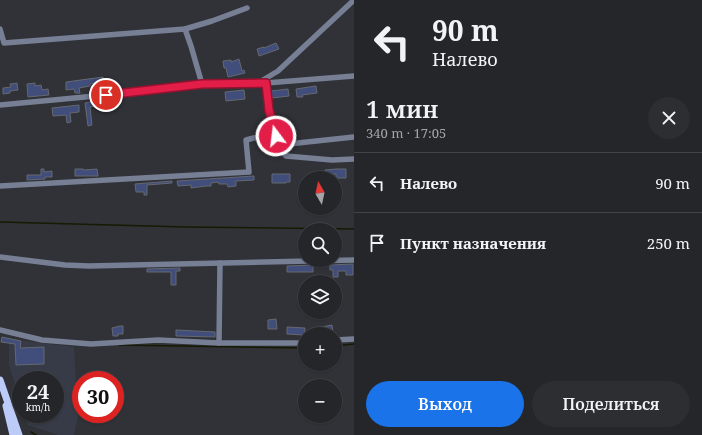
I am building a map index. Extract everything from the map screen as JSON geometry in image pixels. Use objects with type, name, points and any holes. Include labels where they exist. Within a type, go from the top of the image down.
[{"type":"main road","points":[[0,380],[13,435]]},
{"type":"main road","points":[[0,380],[20,435]]},
{"type":"street","points":[[258,83],[278,70],[354,0]]},
{"type":"street","points":[[0,29],[4,44],[185,29],[247,8]]},
{"type":"street","points":[[185,29],[202,84]]},
{"type":"street","points":[[0,105],[202,84],[266,83],[354,76]]},
{"type":"street","points":[[266,83],[269,110],[273,127],[280,150],[286,156],[332,160],[354,160]]},
{"type":"street","points":[[0,186],[249,172],[246,140],[261,136],[273,127]]},
{"type":"street","points":[[279,145],[353,138]]},
{"type":"street","points":[[0,257],[65,265],[89,266],[354,260]]},
{"type":"street","points":[[219,343],[220,263]]},
{"type":"street","points":[[0,330],[42,340],[91,344],[158,340],[219,343],[298,343]]},
{"type":"street","points":[[342,340],[354,339]]},
{"type":"shaded area","points":[[9,339],[74,347],[75,371],[72,371],[72,423],[77,423],[74,435],[58,435],[28,425],[27,423],[64,423],[64,371],[12,371],[12,374],[9,365]]},
{"type":"building","points":[[276,43],[279,49],[259,56],[257,49]]},
{"type":"building","points":[[239,59],[242,71],[244,70],[245,73],[228,77],[223,61],[231,60],[231,62]]},
{"type":"building","points":[[103,77],[104,82],[90,84],[90,86],[79,88],[80,93],[75,93],[74,89],[66,90],[66,82]]},
{"type":"building","points":[[17,83],[18,90],[3,94],[3,88],[11,87],[10,84]]},
{"type":"building","points":[[35,83],[35,86],[41,85],[42,90],[48,89],[49,95],[28,97],[27,84]]},
{"type":"building","points":[[316,86],[317,93],[297,97],[296,89]]},
{"type":"building","points":[[288,89],[289,96],[272,98],[271,91]]},
{"type":"building","points":[[244,90],[245,99],[226,101],[225,92]]},
{"type":"building","points":[[94,101],[95,106],[90,107],[92,125],[88,126],[85,103]]},
{"type":"building","points":[[79,105],[79,112],[70,113],[71,122],[67,123],[66,115],[53,116],[52,108]]},
{"type":"building","points":[[41,169],[44,169],[44,172],[52,171],[52,177],[27,180],[27,175],[41,175]]},
{"type":"building","points":[[75,169],[97,169],[98,176],[75,176]]},
{"type":"building","points":[[346,169],[346,178],[342,178],[342,171],[325,170]]},
{"type":"building","points":[[272,174],[290,174],[290,182],[272,183]]},
{"type":"building","points":[[254,176],[254,180],[236,181],[236,186],[228,187],[227,184],[219,184],[218,182],[211,183],[211,186],[191,188],[191,185],[178,186],[177,181]]},
{"type":"building","points":[[172,181],[172,183],[147,185],[147,195],[144,195],[144,192],[136,192],[135,184]]},
{"type":"building","points":[[342,264],[353,264],[353,275],[346,275],[346,271],[338,271],[338,275],[333,275],[333,270],[330,270],[330,267],[342,267]]},
{"type":"building","points":[[287,266],[313,267],[313,272],[287,272]]},
{"type":"building","points":[[180,268],[180,271],[176,271],[176,285],[171,285],[171,272],[147,272],[147,269]]},
{"type":"building","points":[[276,319],[277,329],[268,329],[268,320]]},
{"type":"building","points":[[332,325],[332,327],[322,327]]},
{"type":"building","points":[[123,326],[123,334],[113,336],[112,328]]},
{"type":"building","points":[[287,327],[298,328],[298,335],[287,334]]},
{"type":"building","points":[[176,330],[215,332],[215,337],[176,336]]},
{"type":"building","points":[[2,337],[21,341],[20,348],[44,347],[44,364],[16,365],[15,344],[1,342]]},
{"type":"waterway","points":[[0,222],[186,227],[354,229]]},
{"type":"waterway","points":[[342,345],[354,344]]},
{"type":"waterway","points":[[119,345],[298,348]]},
{"type":"waterway","points":[[31,432],[36,435]]},
{"type":"route","points":[[106,95],[202,84],[266,83],[269,110],[276,136]]}]
